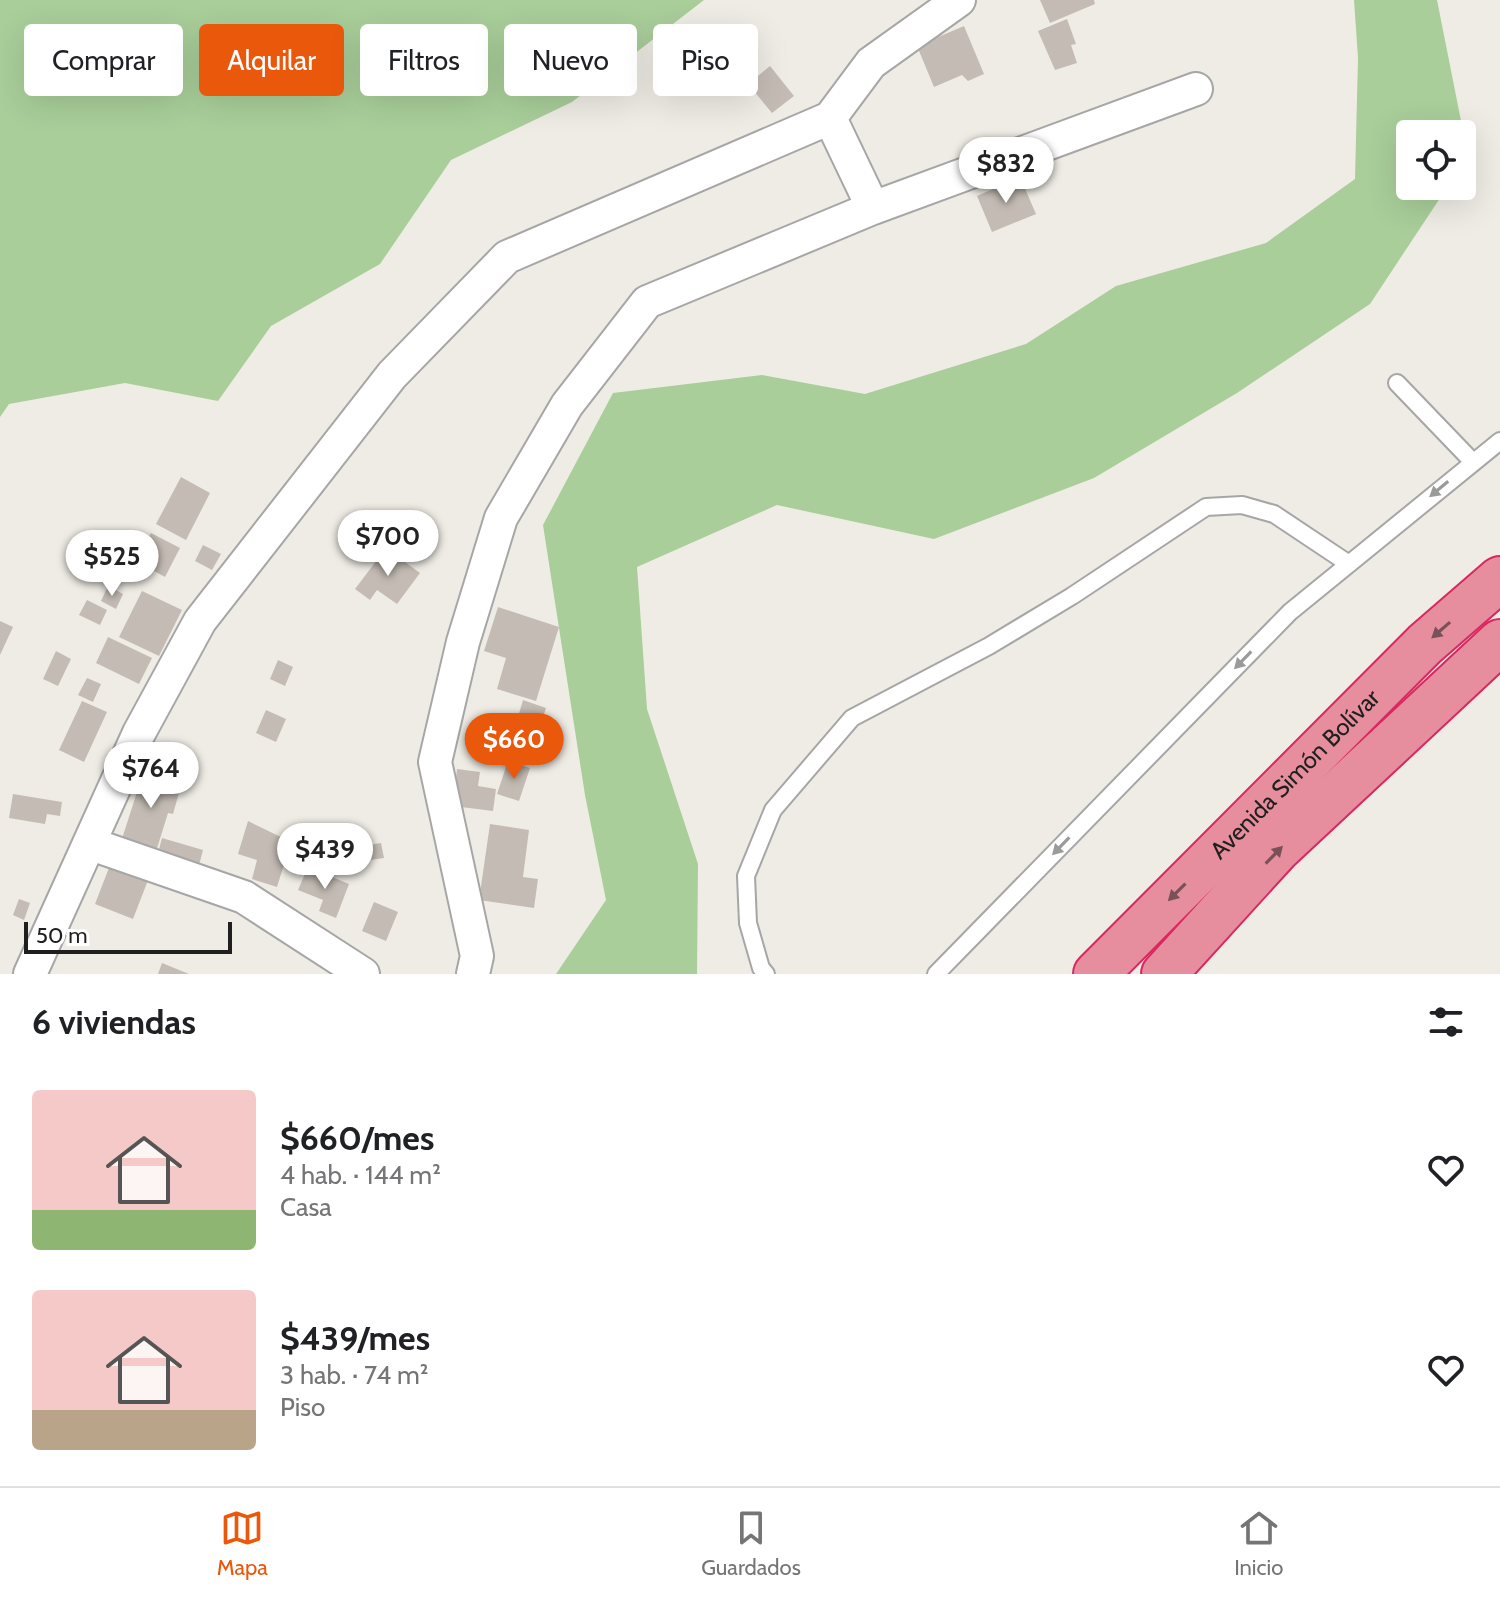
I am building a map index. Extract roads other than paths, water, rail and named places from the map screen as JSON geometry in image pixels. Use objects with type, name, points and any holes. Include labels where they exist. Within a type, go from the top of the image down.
[{"type":"highway","name":"Avenida Simón Bolívar","points":[[1096,974],[1425,644],[1500,579]]},
{"type":"highway","name":"Avenida Simón Bolívar","points":[[1164,974],[1277,850],[1500,642]]},
{"type":"street","points":[[30,974],[139,733],[200,621],[392,375],[507,257],[830,118],[871,63],[959,0]]},
{"type":"street","points":[[473,974],[477,956],[435,762],[463,642],[501,518],[567,405],[647,302],[873,208],[1196,89]]},
{"type":"street","points":[[830,118],[873,208]]},
{"type":"street","points":[[91,844],[244,897],[363,974]]},
{"type":"lane","points":[[1397,383],[1472,461]]},
{"type":"lane","points":[[936,974],[1290,612],[1500,441]]},
{"type":"lane","points":[[766,974],[761,968],[748,923],[746,876],[773,810],[852,718],[989,646],[1072,596],[1206,507],[1242,505],[1274,514],[1349,564]]}]
